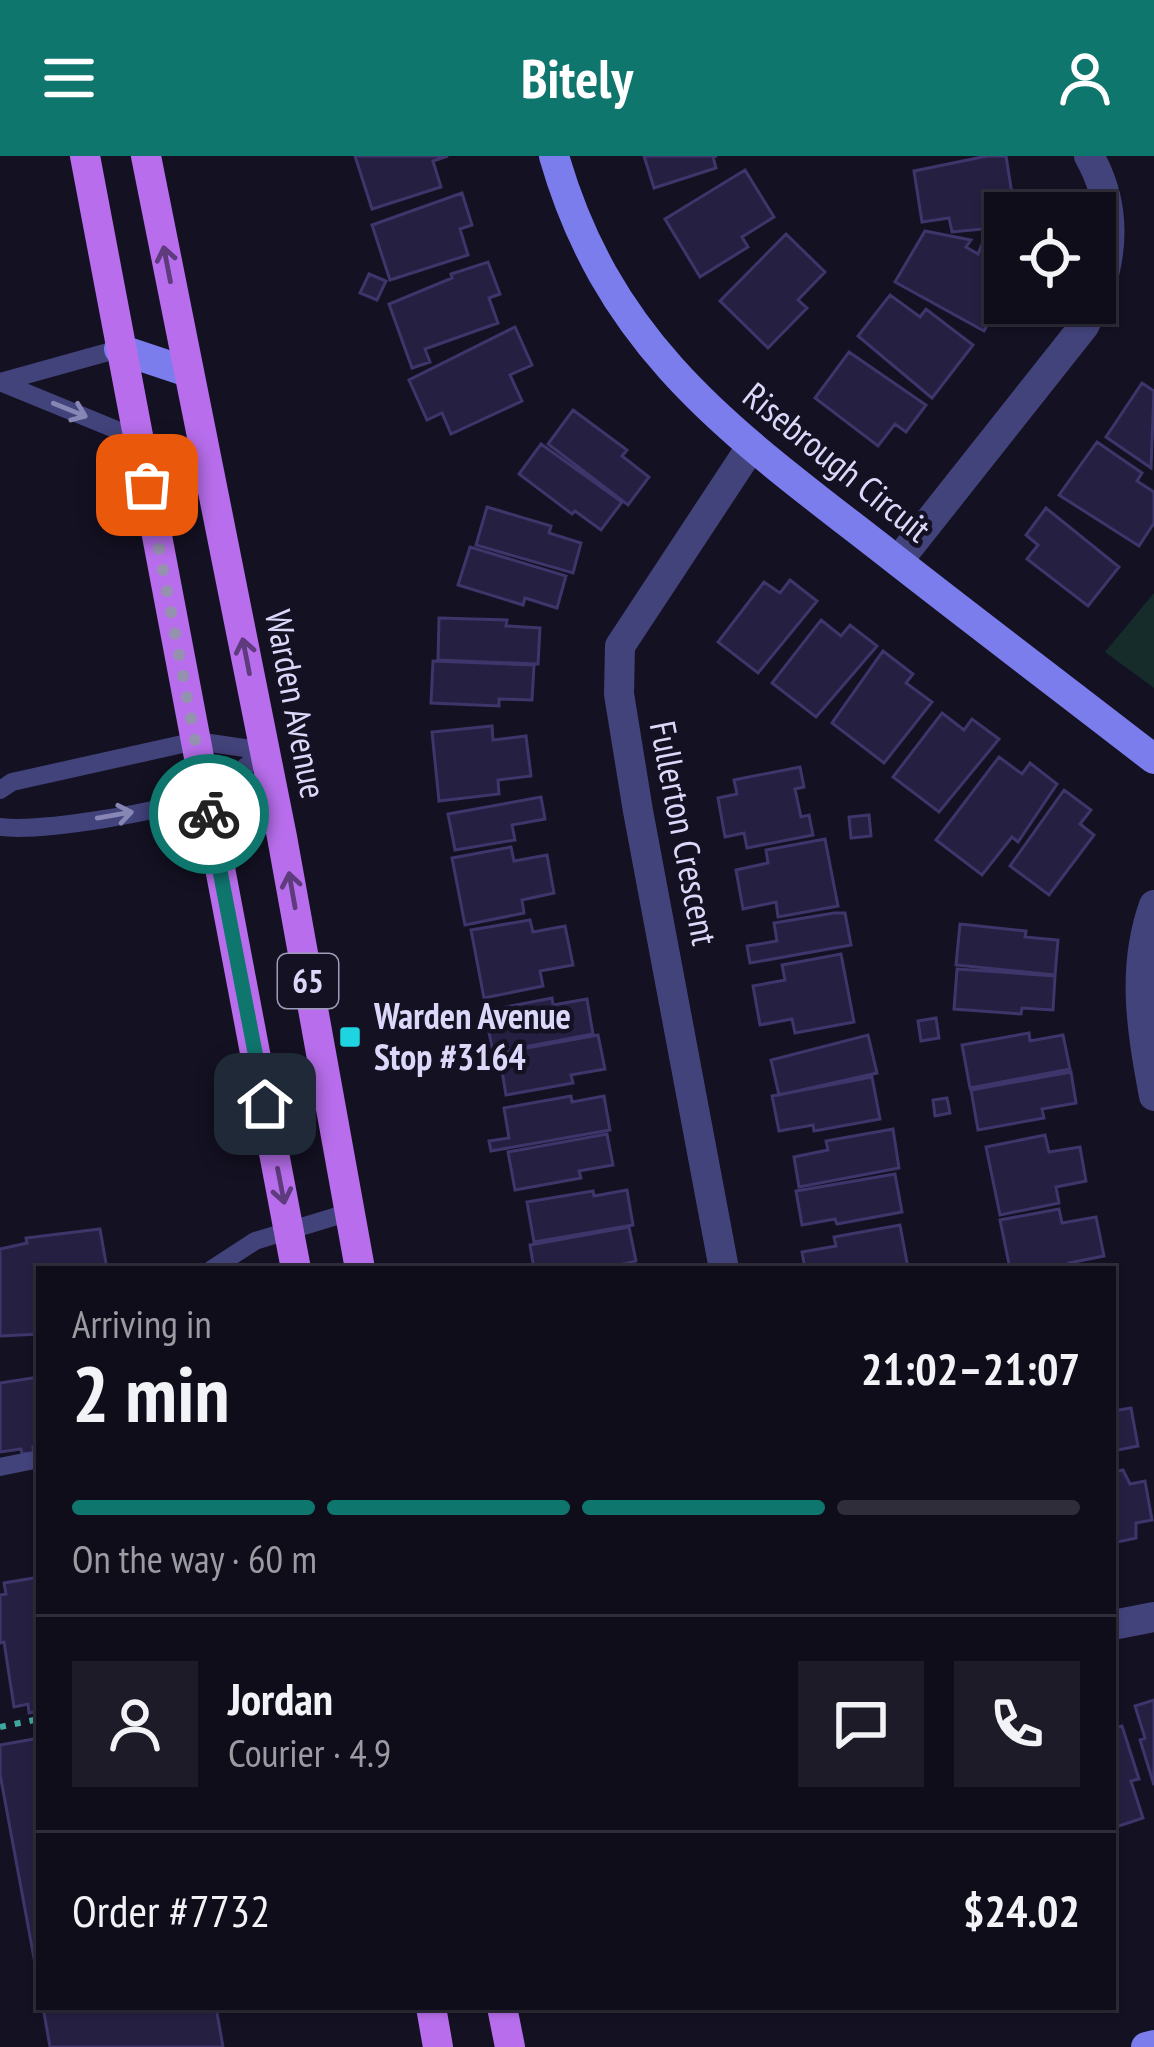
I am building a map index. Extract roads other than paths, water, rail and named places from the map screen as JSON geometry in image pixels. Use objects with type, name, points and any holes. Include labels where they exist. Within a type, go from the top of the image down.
[{"type":"main road","name":"65","points":[[85,156],[296,1266]]},
{"type":"main road","name":"Warden Avenue","points":[[146,156],[265,751],[359,1266]]},
{"type":"main road","points":[[432,2010],[438,2047]]},
{"type":"main road","points":[[503,2010],[510,2047]]},
{"type":"street","name":"Risebrough Circuit","points":[[554,156],[595,262],[632,322],[678,381],[752,447],[1154,759]]},
{"type":"street","points":[[898,562],[1084,326],[1100,294],[1112,236],[1107,204],[1089,156]]},
{"type":"street","points":[[119,349],[188,372]]},
{"type":"street","name":"Fullerton Crescent","points":[[723,1266],[638,812],[619,694],[620,646],[752,447]]},
{"type":"street","points":[[1154,905],[1146,928],[1139,997],[1154,1096]]},
{"type":"street","points":[[1116,1624],[1154,1617]]},
{"type":"lane","points":[[0,382],[119,349]]},
{"type":"lane","points":[[0,382],[139,439]]},
{"type":"lane","points":[[0,790],[12,782],[196,741],[265,751]]},
{"type":"lane","points":[[0,827],[27,830],[206,794],[265,751]]},
{"type":"lane","points":[[217,1266],[256,1241],[350,1212]]},
{"type":"lane","points":[[0,1467],[36,1460]]},
{"type":"place","name":"Warden Avenue Stop #3164","points":[[350,1037]]}]
